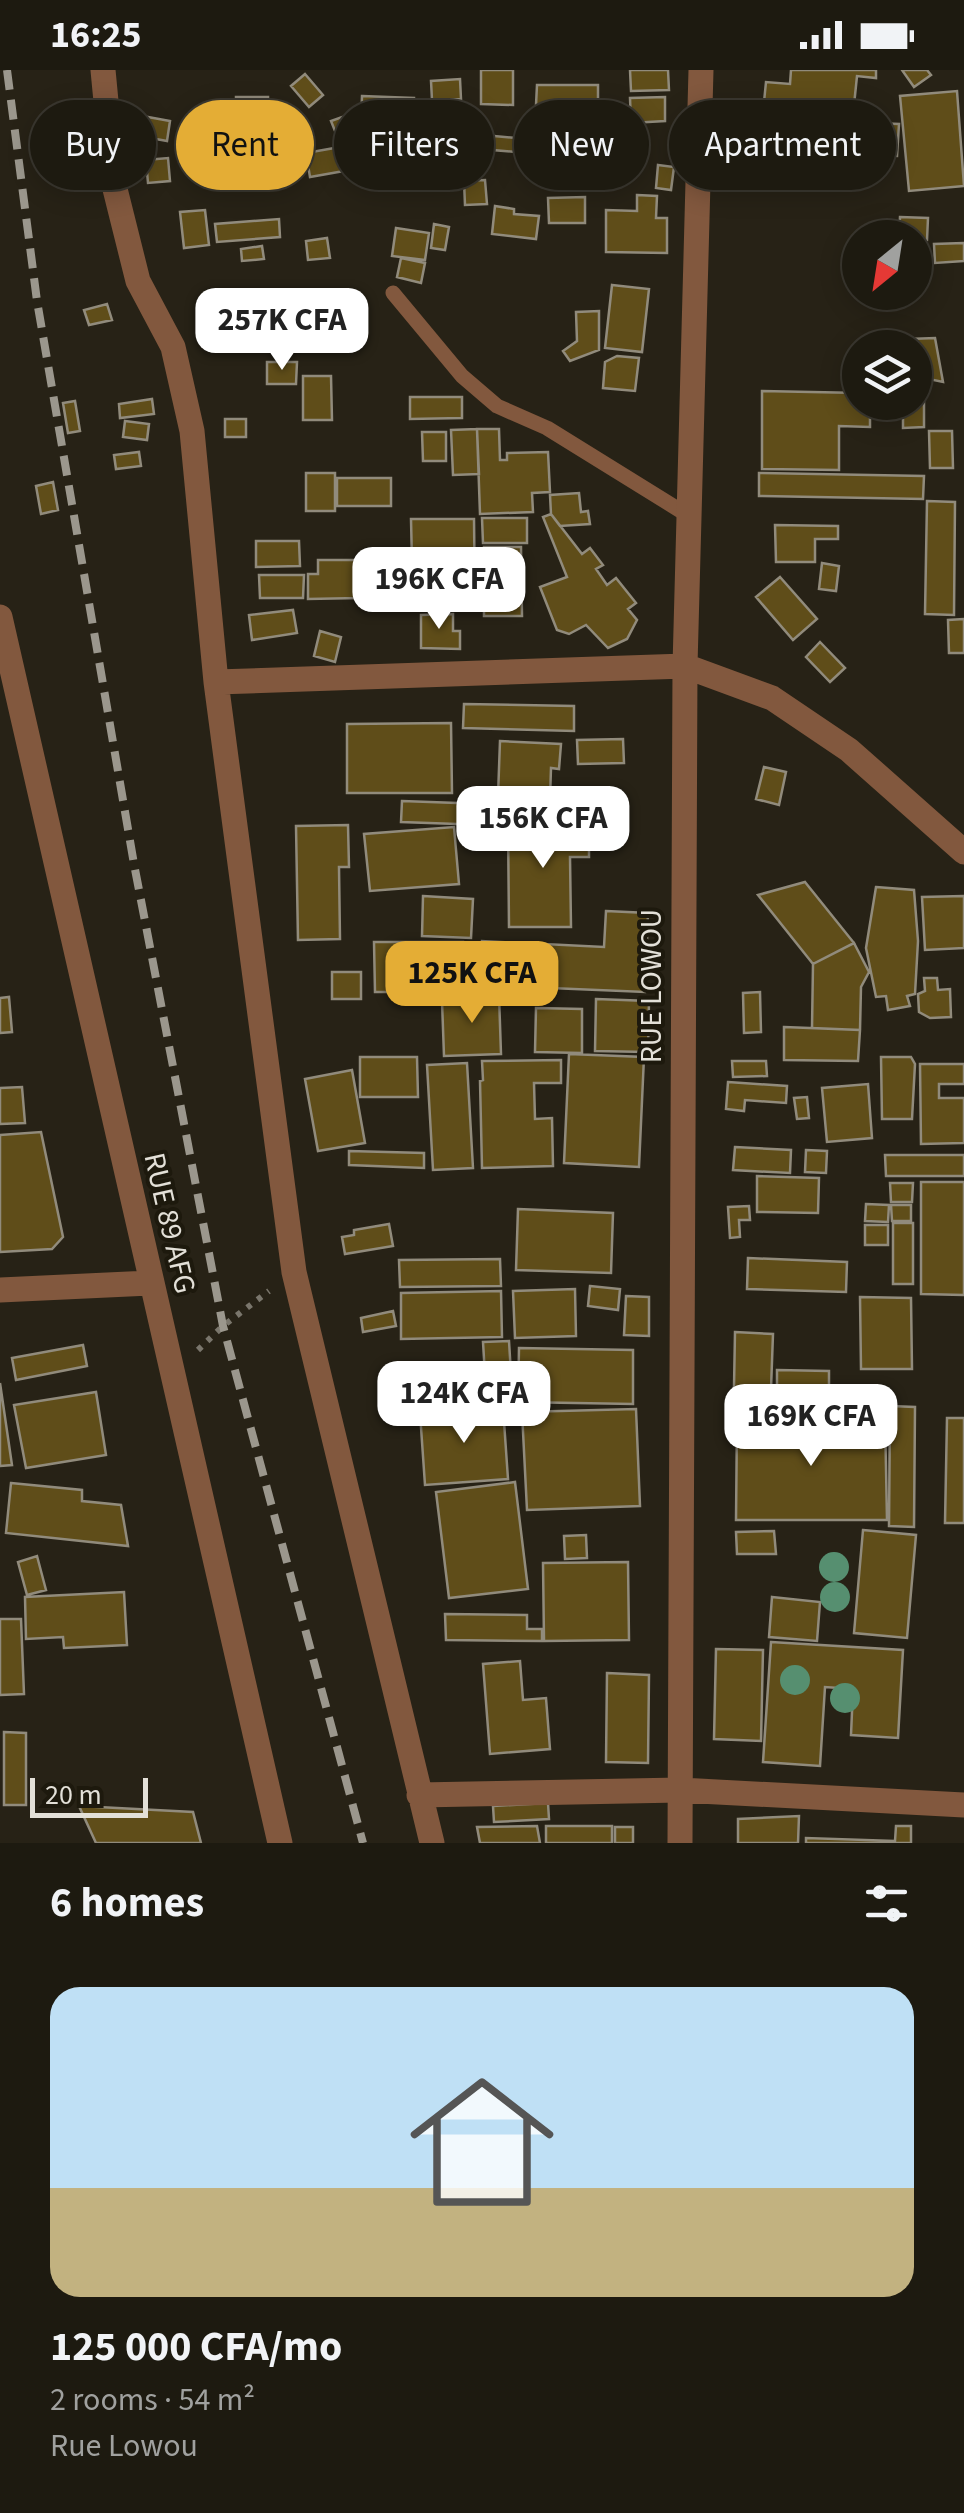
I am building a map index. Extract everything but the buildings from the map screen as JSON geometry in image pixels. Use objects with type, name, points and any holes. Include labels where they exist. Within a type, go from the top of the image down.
[{"type":"street","points":[[104,70],[114,185],[138,282],[173,347],[192,431],[216,682],[294,1272],[432,1843]]},
{"type":"street","name":"RUE LOWOU","points":[[680,1843],[686,666],[700,70]]},
{"type":"street","name":"RUE 89 AFG","points":[[0,617],[280,1843]]},
{"type":"street","points":[[216,682],[686,666],[772,698],[849,750],[964,852]]},
{"type":"street","points":[[0,1290],[150,1283]]},
{"type":"street","points":[[420,1795],[680,1790],[964,1805]]},
{"type":"lane","points":[[393,293],[462,376],[497,406],[547,428],[689,516]]},
{"type":"path","points":[[174,1374],[223,1326],[294,1272]]},
{"type":"railway","points":[[7,70],[37,301],[134,864],[223,1326],[363,1843]]}]
